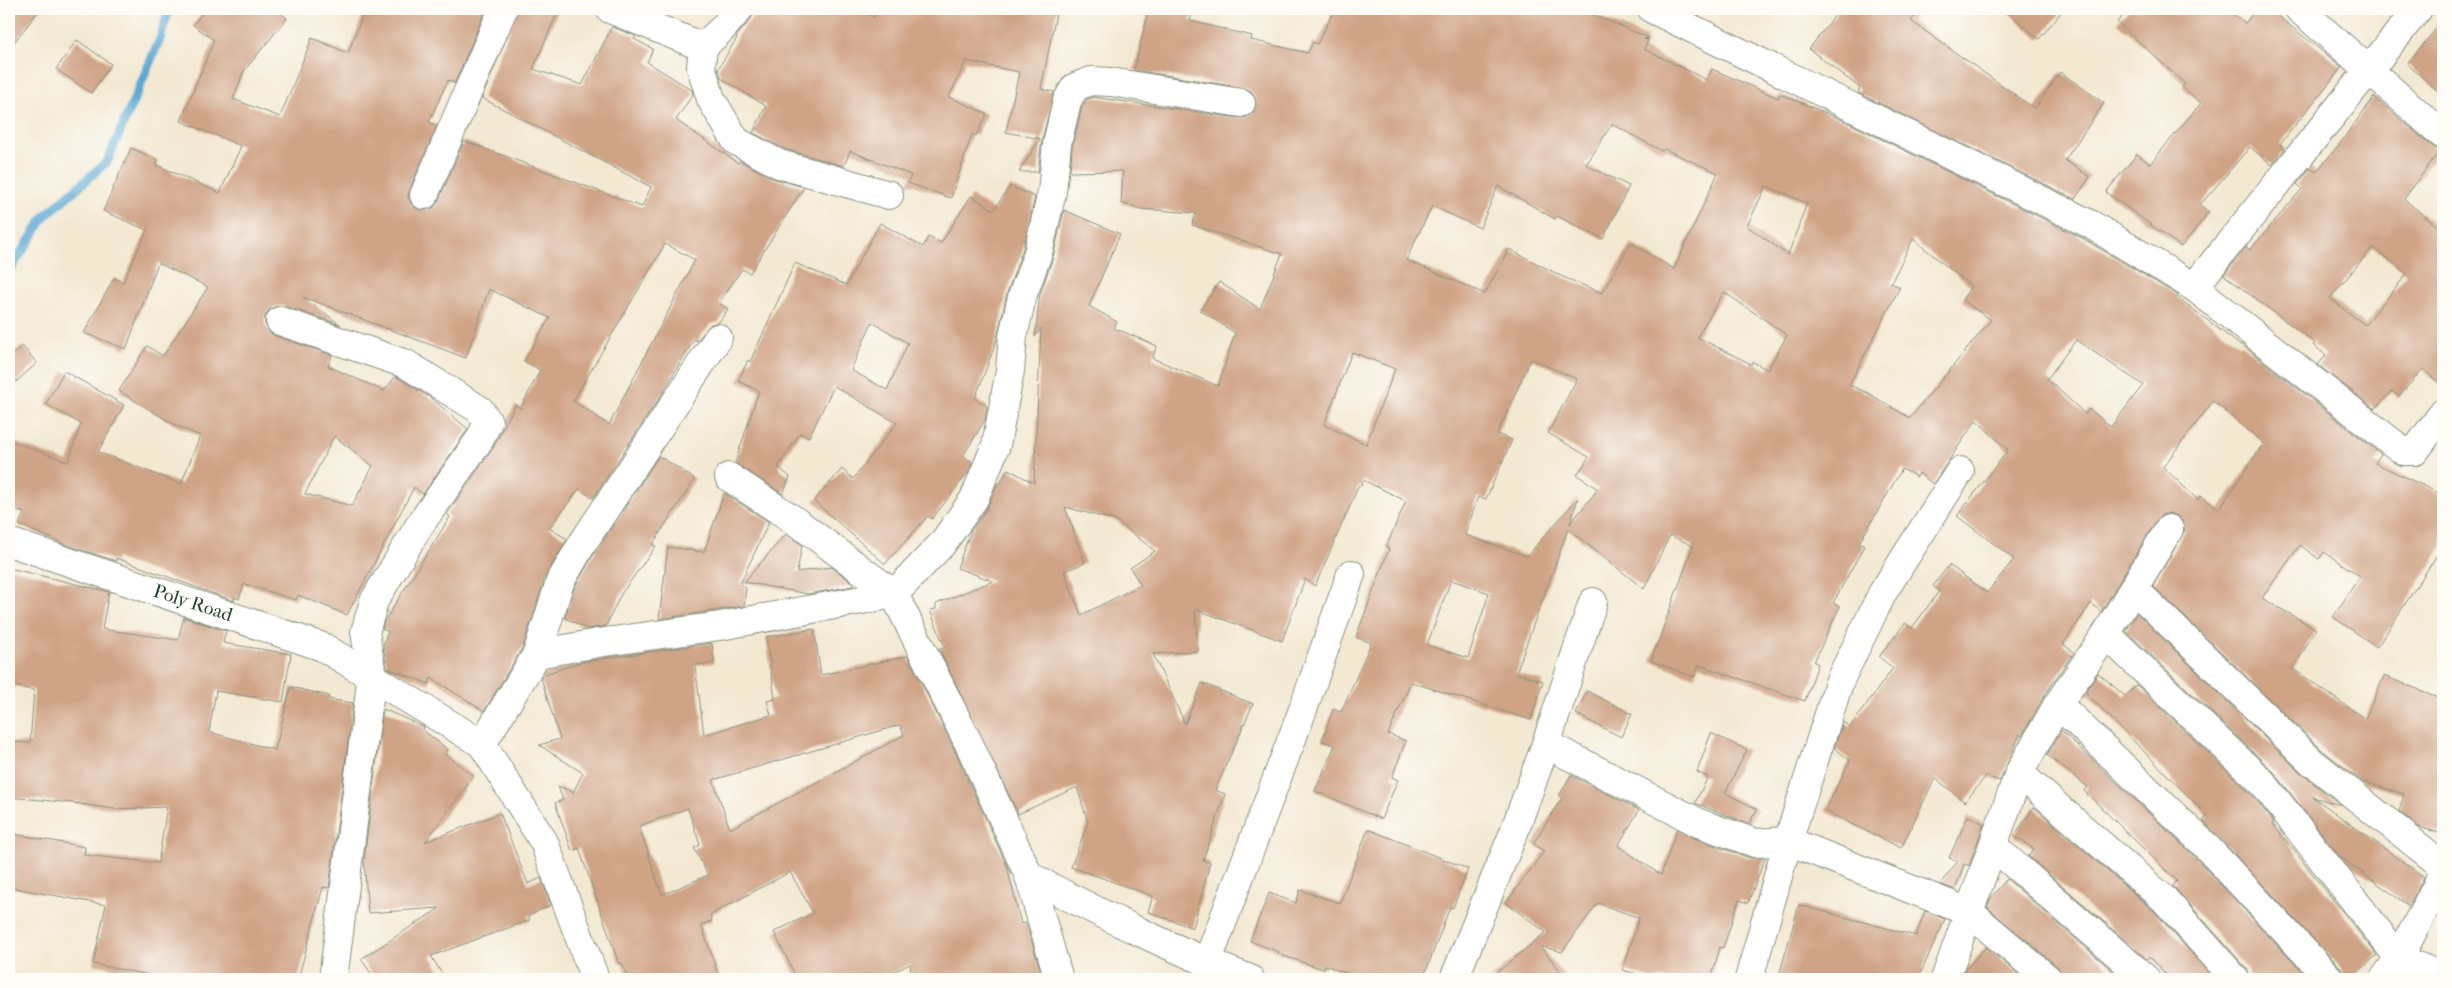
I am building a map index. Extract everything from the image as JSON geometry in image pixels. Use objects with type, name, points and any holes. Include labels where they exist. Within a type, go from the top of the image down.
[{"type":"street","points":[[424,195],[503,9]]},
{"type":"street","points":[[610,9],[703,47]]},
{"type":"street","points":[[739,9],[722,30],[703,47],[701,67],[711,99],[736,141],[779,164],[889,196]]},
{"type":"street","points":[[1652,9],[2090,224],[2194,288],[2403,451],[2414,451],[2443,413]]},
{"type":"street","points":[[2299,9],[2443,135]]},
{"type":"street","points":[[2194,288],[2418,9]]},
{"type":"street","points":[[537,654],[598,643],[720,626],[894,594],[942,544],[974,499],[996,445],[1010,371],[1015,328],[1022,296],[1038,253],[1052,192],[1057,144],[1067,102],[1074,87],[1091,82],[1111,82],[1241,103]]},
{"type":"street","points":[[280,321],[406,364],[480,410],[488,422],[480,440],[419,526],[374,601],[365,632],[372,675],[333,979]]},
{"type":"street","points":[[595,979],[544,842],[482,744],[537,654],[560,582],[582,544],[718,338]]},
{"type":"street","points":[[1749,979],[1788,841],[1840,680],[1883,592],[1960,471]]},
{"type":"street","points":[[729,477],[794,520],[894,594],[970,746],[1029,876],[1059,979]]},
{"type":"street","points":[[1947,978],[2019,773],[2058,704],[2106,634],[2168,529]]},
{"type":"street","name":"Poly Road","points":[[9,542],[323,647],[372,675],[482,744]]},
{"type":"street","points":[[1207,963],[1302,712],[1351,574]]},
{"type":"street","points":[[2134,588],[2312,762],[2443,866]]},
{"type":"street","points":[[1454,979],[1514,832],[1546,744],[1593,602]]},
{"type":"street","points":[[2106,634],[2263,783],[2392,969],[2443,977]]},
{"type":"street","points":[[2058,704],[2204,844],[2330,979]]},
{"type":"street","points":[[1546,744],[1698,823],[1755,844],[1788,841],[1969,912],[2048,979]]},
{"type":"street","points":[[2019,773],[2165,900],[2234,979]]},
{"type":"street","points":[[1993,846],[2146,979]]},
{"type":"street","points":[[2392,969],[2443,874]]},
{"type":"street","points":[[1029,876],[1125,926],[1207,963],[1250,979]]},
{"type":"building","points":[[9,9],[40,9],[9,49]]},
{"type":"building","points":[[205,9],[275,9],[287,18],[244,71],[233,99],[280,117],[312,38],[348,53],[365,9],[486,9],[455,83],[448,80],[429,122],[437,126],[408,196],[411,204],[418,210],[433,208],[438,202],[464,141],[642,207],[651,187],[482,98],[518,9],[559,9],[533,69],[582,85],[612,27],[636,36],[634,39],[653,49],[647,62],[692,90],[693,94],[676,120],[738,163],[740,161],[772,178],[804,187],[750,273],[742,269],[719,303],[728,309],[719,322],[711,324],[697,341],[694,339],[662,394],[593,498],[579,489],[549,528],[567,539],[545,577],[523,647],[484,711],[431,678],[429,684],[387,668],[383,646],[388,631],[382,629],[385,620],[450,517],[447,514],[493,448],[515,405],[521,408],[540,370],[524,361],[550,318],[489,289],[466,358],[303,297],[341,325],[285,306],[277,306],[269,310],[265,316],[265,324],[269,332],[275,336],[332,355],[328,366],[384,391],[395,377],[399,378],[431,398],[468,429],[423,494],[414,487],[347,615],[298,595],[296,600],[244,584],[239,599],[235,597],[234,601],[116,558],[116,561],[69,546],[19,525],[24,513],[9,508],[9,440],[68,462],[81,424],[46,404],[64,371],[124,405],[98,452],[181,484],[200,436],[175,425],[119,391],[147,346],[163,356],[208,287],[158,263],[126,349],[84,333],[114,278],[123,282],[147,230],[103,211],[131,148],[158,160],[156,165],[220,193],[241,146],[181,121],[214,40],[193,25]],"holes":[[[665,244],[695,260],[609,425],[573,401]],[[334,436],[373,466],[352,506],[305,494]]]},
{"type":"building","points":[[754,9],[855,9],[874,17],[877,9],[1057,9],[1041,89],[1054,92],[1042,140],[1038,172],[1019,172],[1040,139],[1006,132],[1019,72],[966,61],[949,97],[987,114],[976,136],[972,134],[951,198],[908,183],[911,175],[850,151],[844,166],[785,149],[753,133],[766,106],[721,78],[718,69],[736,37],[751,19]]},
{"type":"building","points":[[1149,9],[1173,9],[1192,13],[1190,21],[1252,36],[1251,40],[1308,53],[1313,42],[1317,44],[1335,9],[1580,9],[1649,38],[1644,39],[1648,40],[1644,49],[1707,80],[1712,69],[1778,98],[1780,94],[1845,121],[2082,238],[2178,295],[2177,297],[2241,344],[2381,454],[2375,463],[2443,495],[2443,546],[2377,647],[2333,617],[2360,576],[2324,552],[2319,559],[2300,545],[2262,598],[2316,629],[2293,669],[2365,719],[2384,676],[2443,699],[2443,834],[2419,827],[2399,811],[2404,794],[2363,782],[2322,750],[2153,586],[2185,530],[2182,521],[2170,513],[2162,515],[2156,521],[2101,612],[2091,603],[2063,644],[2074,652],[2044,696],[2022,736],[2020,734],[2000,781],[1986,776],[1965,802],[1935,778],[1901,848],[1825,811],[1850,760],[1834,748],[1843,722],[1850,727],[1893,668],[1879,657],[1905,623],[1912,628],[1939,591],[1933,586],[1949,565],[1987,593],[2014,559],[1957,516],[2008,450],[1976,420],[1933,484],[1919,473],[1917,477],[1902,469],[1859,543],[1864,546],[1833,603],[1840,606],[1814,662],[1818,664],[1805,701],[1699,665],[1694,677],[1651,661],[1693,546],[1670,535],[1644,589],[1568,529],[1516,673],[1543,681],[1531,720],[1411,682],[1388,734],[1406,741],[1392,777],[1398,780],[1381,819],[1315,791],[1335,745],[1322,741],[1333,709],[1341,712],[1371,643],[1356,637],[1389,549],[1386,547],[1406,501],[1363,480],[1361,486],[1359,485],[1315,586],[1305,579],[1282,641],[1195,609],[1198,651],[1153,654],[1185,724],[1202,683],[1253,704],[1215,790],[1225,794],[1203,860],[1210,862],[1193,928],[1148,912],[1153,896],[1071,867],[1088,822],[1077,787],[1018,814],[939,649],[945,648],[930,610],[936,609],[936,604],[993,581],[957,568],[971,531],[987,508],[998,482],[1000,484],[1008,469],[1034,483],[1041,328],[1035,337],[1040,294],[1053,257],[1064,210],[1120,234],[1089,306],[1117,322],[1114,328],[1157,346],[1152,358],[1218,386],[1235,333],[1200,310],[1219,282],[1260,309],[1282,254],[1192,225],[1196,213],[1141,209],[1121,203],[1123,171],[1070,172],[1072,147],[1082,107],[1086,100],[1093,97],[1239,118],[1247,117],[1253,112],[1256,105],[1255,97],[1251,91],[1244,88],[1134,70]],"holes":[[[1612,124],[1662,151],[1664,149],[1718,173],[1674,269],[1631,243],[1602,293],[1563,277],[1509,249],[1485,294],[1406,260],[1432,206],[1480,228],[1498,186],[1555,219],[1557,216],[1603,239],[1629,186],[1586,165]],[[1766,186],[1807,203],[1788,255],[1747,226]],[[1913,239],[1971,286],[1962,300],[1991,320],[1910,418],[1868,393],[1849,385],[1900,287],[1891,283]],[[1724,292],[1787,335],[1768,370],[1753,362],[1751,364],[1697,337]],[[2076,340],[2143,385],[2111,427],[2089,409],[2085,414],[2047,379]],[[1352,352],[1395,369],[1366,444],[1324,425]],[[1531,359],[1577,379],[1548,433],[1589,457],[1577,475],[1598,489],[1570,524],[1578,498],[1527,556],[1465,535],[1478,497],[1486,499],[1512,440],[1497,434]],[[2213,401],[2264,443],[2219,509],[2200,496],[2198,500],[2163,467]],[[1065,507],[1117,521],[1155,551],[1130,568],[1141,585],[1081,615],[1064,571],[1085,563]],[[1451,580],[1489,593],[1468,658],[1427,645]]]},
{"type":"building","points":[[1840,9],[1920,9],[1911,21],[2035,109],[2060,72],[2104,103],[2065,160],[2090,177],[2075,199],[1858,93],[1860,88],[1809,49]]},
{"type":"building","points":[[2004,9],[2064,9],[2039,39]]},
{"type":"building","points":[[2130,9],[2226,9],[2245,23],[2257,9],[2269,9],[2342,67],[2280,144],[2285,149],[2272,165],[2250,147],[2200,205],[2209,212],[2181,247],[2106,192],[2137,154],[2150,164],[2201,103],[2182,87],[2185,84],[2117,22]]},
{"type":"building","points":[[2443,20],[2443,95],[2407,64]]},
{"type":"building","points":[[77,40],[111,64],[91,93],[56,69]]},
{"type":"building","points":[[2374,97],[2433,147],[2440,150],[2404,199],[2443,231],[2443,387],[2423,369],[2398,397],[2392,391],[2375,409],[2318,365],[2326,355],[2313,345],[2315,343],[2224,275],[2246,247],[2250,250],[2302,189],[2297,184],[2310,168],[2316,172]],"holes":[[[2373,247],[2407,274],[2365,325],[2330,298]]]},
{"type":"building","points":[[1010,186],[1035,197],[1023,249],[1007,293],[997,339],[975,399],[987,406],[985,420],[963,456],[972,462],[967,474],[932,519],[928,516],[885,564],[814,501],[842,469],[853,479],[897,423],[834,386],[809,437],[800,433],[778,467],[790,477],[783,494],[735,463],[759,391],[738,381],[748,360],[750,362],[795,263],[846,285],[880,223],[923,247],[928,237],[941,243],[971,196],[994,210]],"holes":[[[872,322],[908,343],[887,390],[851,370]]]},
{"type":"building","points":[[22,346],[37,363],[9,388],[9,357]]},
{"type":"building","points":[[659,456],[695,479],[652,545],[656,546],[621,594],[606,626],[588,629],[565,618],[574,588],[595,552]]},
{"type":"building","points":[[724,493],[769,522],[740,584],[746,588],[744,606],[659,619],[668,547],[704,552]]},
{"type":"building","points":[[786,534],[802,545],[797,572],[832,567],[853,583],[853,586],[808,594],[744,582]]},
{"type":"building","points":[[9,568],[109,592],[102,629],[178,640],[184,617],[226,631],[223,643],[291,654],[283,702],[216,691],[209,732],[275,750],[291,687],[329,696],[328,699],[353,703],[329,888],[323,887],[298,979],[154,979],[155,976],[93,964],[106,905],[9,887],[9,833],[85,847],[84,855],[158,863],[167,807],[114,809],[9,797],[9,742],[30,743],[34,690],[9,685]]},
{"type":"building","points":[[2137,613],[2301,773],[2341,805],[2313,797],[2424,877],[2409,906],[2339,856],[2274,772],[2126,631]]},
{"type":"building","points":[[814,629],[821,675],[908,656],[956,753],[1007,866],[1021,924],[1026,923],[1043,979],[912,979],[910,964],[878,979],[797,979],[774,932],[813,913],[790,872],[710,915],[712,921],[701,925],[720,979],[628,979],[622,963],[619,964],[579,848],[572,851],[555,803],[563,800],[558,786],[573,792],[583,773],[539,745],[560,739],[541,678],[542,675],[581,662],[712,643],[714,663],[695,665],[704,735],[771,715],[767,701],[775,699],[766,637]],"holes":[[[900,725],[904,735],[730,829],[713,780]],[[688,808],[700,845],[694,848],[708,875],[662,895],[639,826]]]},
{"type":"building","points":[[2098,673],[2125,696],[2137,685],[2251,794],[2377,955],[2351,979],[2345,979],[2341,968],[2203,821],[2208,816],[2085,692]]},
{"type":"building","points":[[1587,691],[1632,714],[1621,737],[1576,714]]},
{"type":"building","points":[[383,709],[424,727],[423,730],[448,750],[445,754],[474,776],[425,842],[500,813],[528,884],[541,878],[551,905],[528,916],[530,920],[431,956],[445,979],[375,979],[361,959],[440,908],[368,913],[364,859]]},
{"type":"building","points":[[2061,730],[2193,855],[2309,979],[2250,979],[2247,969],[2173,886],[2177,881],[2084,791],[2088,787],[2047,755]]},
{"type":"building","points":[[1711,733],[1747,750],[1725,793],[1757,809],[1749,824],[1695,803],[1708,777],[1697,772]]},
{"type":"building","points":[[1571,775],[1639,810],[1618,846],[1661,875],[1677,829],[1694,838],[1750,858],[1765,858],[1748,903],[1739,900],[1723,948],[1720,947],[1711,979],[1653,979],[1623,970],[1639,918],[1598,903],[1562,952],[1540,946],[1567,979],[1489,979],[1546,932],[1506,903],[1544,851],[1533,844],[1562,798],[1559,796]]},
{"type":"building","points":[[2034,807],[2154,911],[2214,979],[2171,979],[2149,957],[2147,959],[2028,856],[2034,849],[2014,836]]},
{"type":"building","points":[[1968,816],[1984,824],[1969,866],[1964,864],[1955,890],[1940,884],[1958,861],[1949,858]]},
{"type":"building","points":[[1368,829],[1468,869],[1453,908],[1450,907],[1423,979],[1361,979],[1325,965],[1323,969],[1278,954],[1279,952],[1250,941],[1269,893],[1296,903],[1300,890],[1340,903]]},
{"type":"building","points":[[2007,879],[2122,979],[2063,979],[2058,967],[1987,907],[1992,896]]},
{"type":"building","points":[[1799,905],[1916,936],[1925,911],[1945,919],[1918,979],[1778,979]]},
{"type":"building","points":[[1986,947],[2024,979],[1962,979],[1964,971]]},
{"type":"waterway","points":[[9,272],[45,216],[107,162],[160,39],[169,9]]}]
